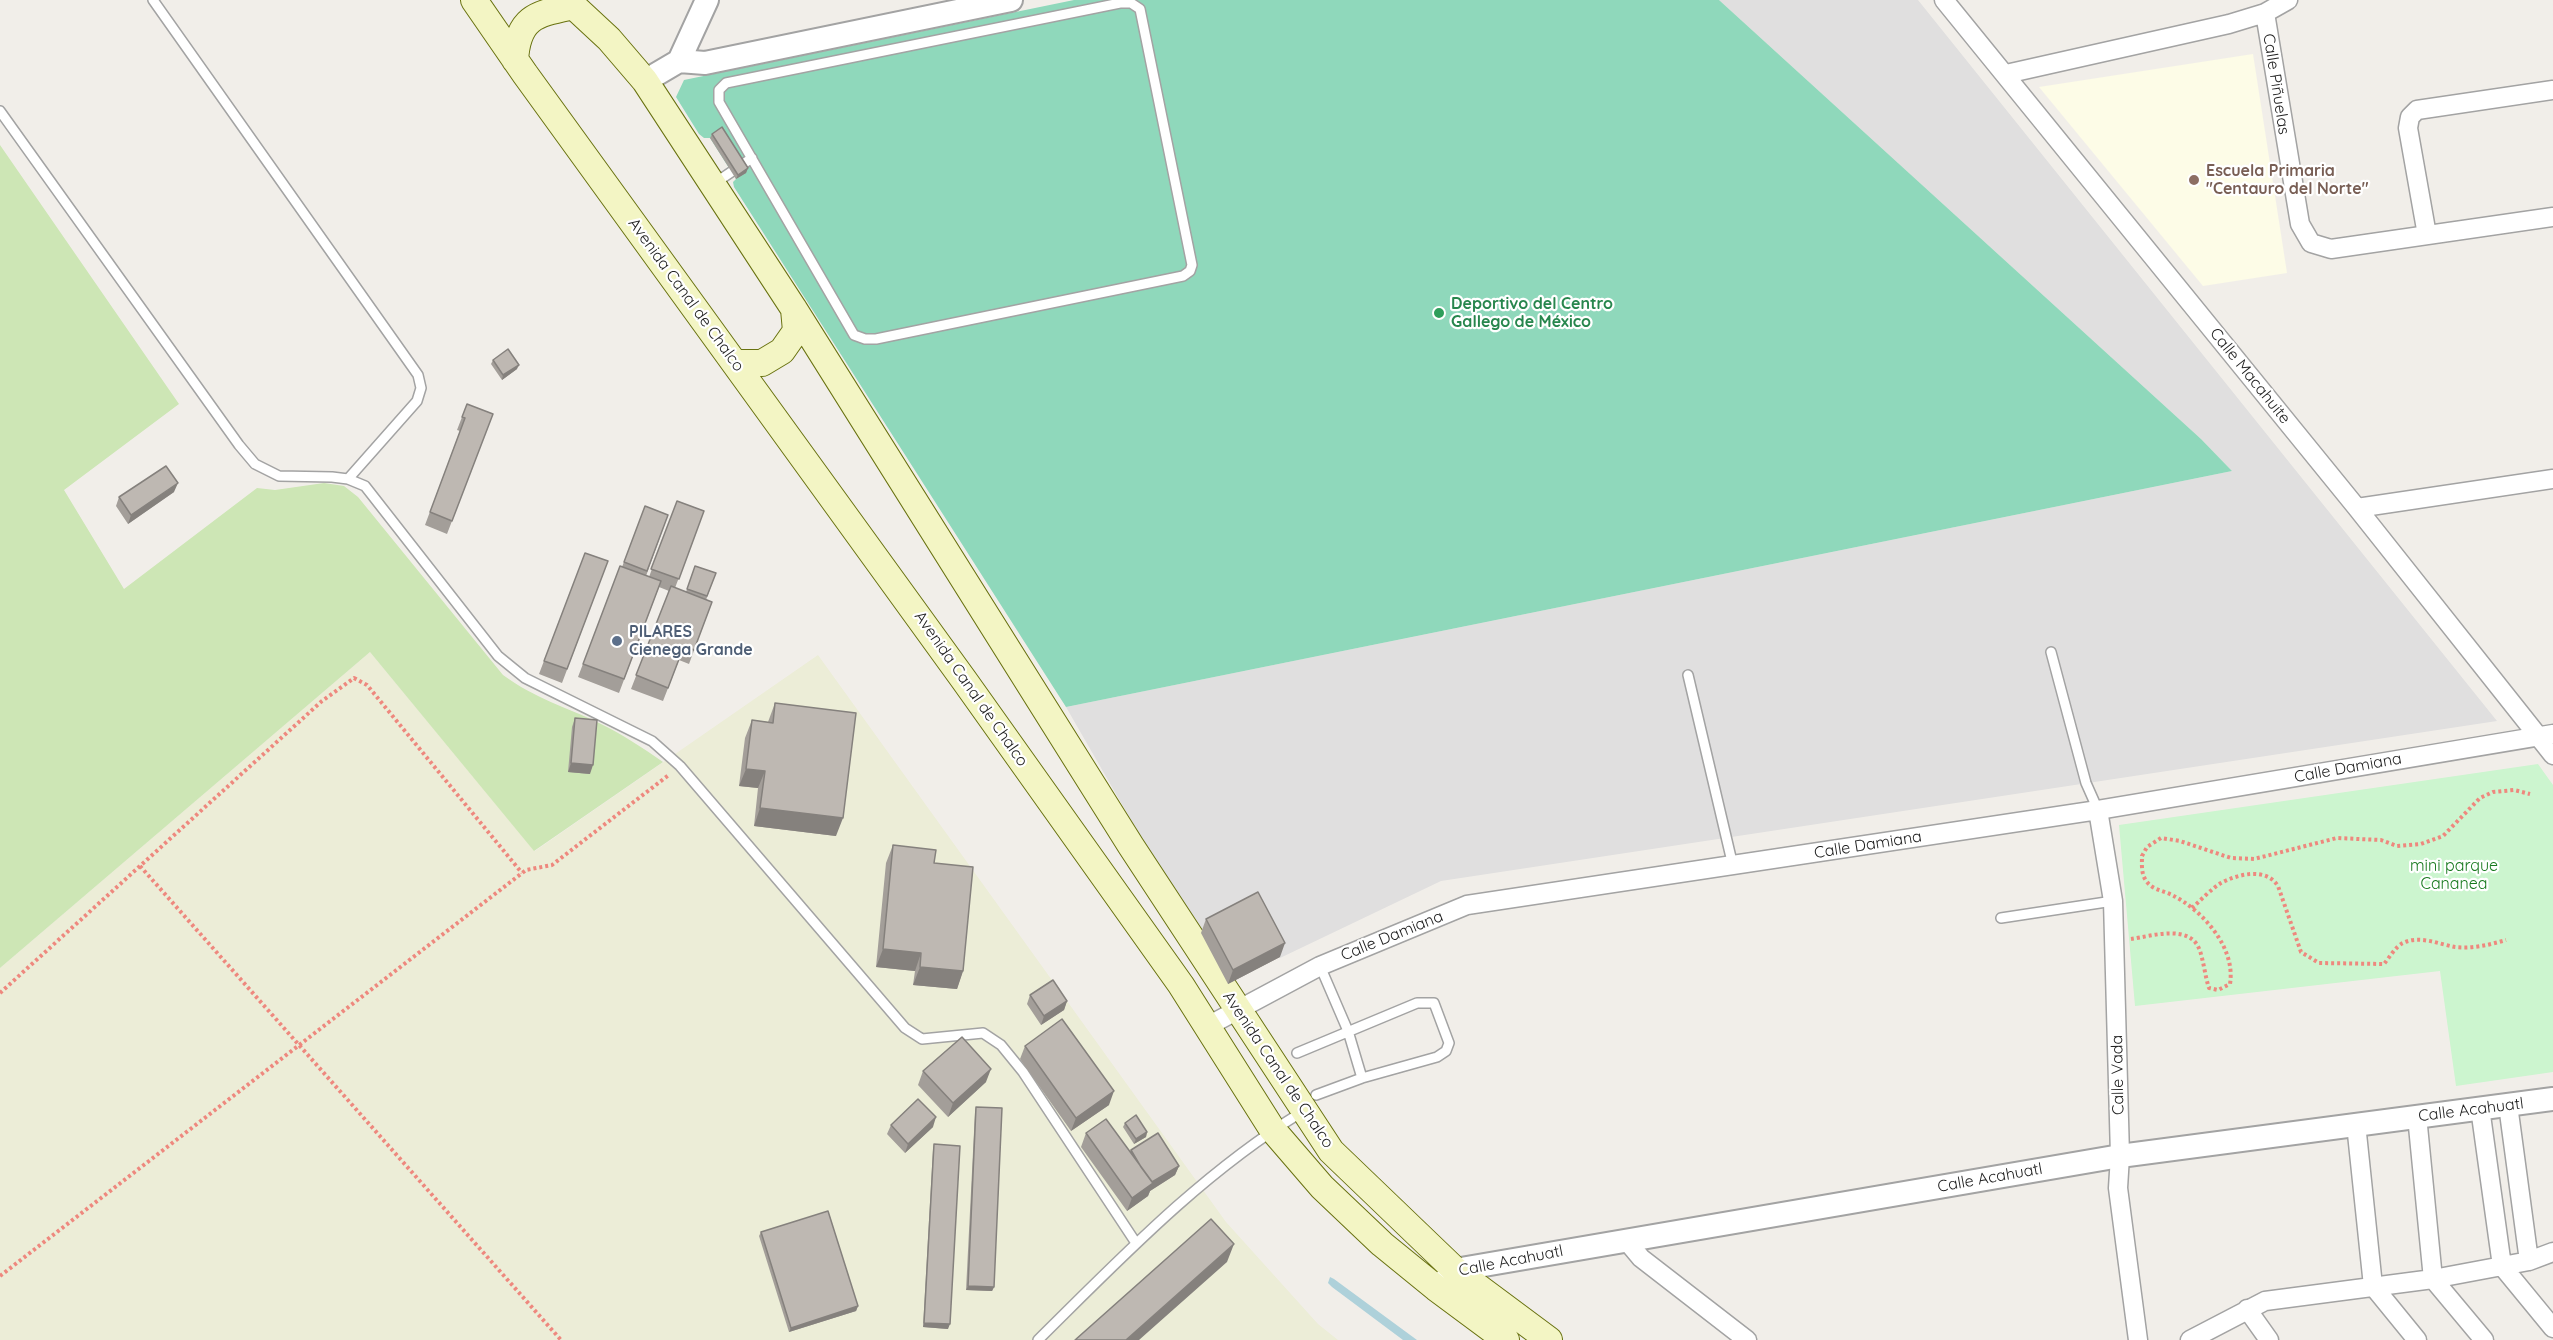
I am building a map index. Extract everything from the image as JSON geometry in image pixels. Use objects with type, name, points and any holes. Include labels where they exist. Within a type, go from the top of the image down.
[{"type":"main road","name":"Avenida Canal de Chalco","points":[[474,0],[515,60],[964,680],[1181,986],[1272,1130],[1322,1187],[1382,1244],[1506,1340]]},
{"type":"main road","name":"Avenida Canal de Chalco","points":[[571,3],[609,39],[645,81],[794,309],[1041,705],[1238,1010],[1310,1103],[1331,1151],[1455,1270],[1549,1340]]},
{"type":"main road","points":[[515,60],[516,46],[523,27],[538,14],[571,3]]},
{"type":"main road","points":[[735,363],[762,363],[782,351],[796,331],[794,309]]},
{"type":"street","points":[[680,61],[707,0]]},
{"type":"street","points":[[645,81],[680,61],[705,63],[1011,0]]},
{"type":"street","name":"Calle Macahuite","points":[[1944,0],[2357,508],[2546,735],[2553,755]]},
{"type":"street","points":[[2265,13],[2288,0]]},
{"type":"street","name":"Calle Piñuelas","points":[[2006,74],[2229,24],[2265,13],[2300,224],[2311,243],[2331,249],[2553,217]]},
{"type":"street","points":[[2427,235],[2408,128],[2410,117],[2417,110],[2553,90]]},
{"type":"street","points":[[2357,508],[2553,479]]},
{"type":"street","name":"Calle Damiana","points":[[1206,1027],[1320,966],[1467,905],[2098,810],[2546,735]]},
{"type":"street","name":"Calle Vada","points":[[2098,810],[2113,901],[2120,1156],[2118,1188],[2138,1340]]},
{"type":"street","name":"Calle Acahuatl","points":[[1436,1288],[1455,1270],[2120,1156],[2553,1099]]},
{"type":"street","points":[[2508,1105],[2529,1261]]},
{"type":"street","points":[[2480,1108],[2502,1266],[2553,1328]]},
{"type":"street","points":[[2417,1116],[2433,1279],[2484,1340]]},
{"type":"street","points":[[2356,1124],[2373,1286],[2417,1340]]},
{"type":"street","points":[[1626,1240],[1641,1258],[1747,1340]]},
{"type":"street","points":[[2190,1340],[2265,1300],[2433,1279],[2529,1261],[2553,1252]]},
{"type":"street","points":[[2247,1310],[2269,1340]]},
{"type":"lane","points":[[153,0],[418,375],[421,387],[417,401],[348,479]]},
{"type":"lane","points":[[1120,3],[1131,3],[1140,9],[1191,265],[1190,271],[1183,276],[876,339],[865,339],[854,334],[752,158],[719,102],[719,90],[726,83],[1120,3]]},
{"type":"lane","points":[[0,111],[239,445],[255,464],[279,476],[348,479],[365,486],[498,656],[525,678],[652,741],[680,766],[905,1028],[922,1039],[983,1033],[1000,1046],[1023,1072],[1136,1243]]},
{"type":"lane","points":[[713,185],[752,158]]},
{"type":"lane","points":[[2051,652],[2086,783],[2098,810]]},
{"type":"lane","points":[[1688,675],[1733,866]]},
{"type":"lane","points":[[2001,918],[2113,901]]},
{"type":"lane","points":[[1320,966],[1348,1031],[1362,1078]]},
{"type":"lane","points":[[1038,1340],[1136,1243],[1206,1179],[1272,1130],[1310,1103],[1362,1078],[1437,1057],[1446,1051],[1449,1043],[1434,1003],[1427,1002],[1417,1003],[1298,1053]]},
{"type":"path","points":[[0,993],[322,701],[354,678],[367,685],[522,873]]},
{"type":"path","points":[[0,1276],[526,870],[552,865],[680,766]]},
{"type":"path","points":[[2115,942],[2168,933],[2182,934],[2193,939],[2200,948],[2209,988],[2218,990],[2226,987],[2231,979],[2227,951],[2211,928],[2192,908],[2172,895],[2153,889],[2144,879],[2142,856],[2152,841],[2161,838],[2180,841],[2212,853],[2254,859],[2337,838],[2381,840],[2397,846],[2421,844],[2444,836],[2480,798],[2493,792],[2514,790],[2530,794]]},
{"type":"path","points":[[140,866],[561,1340]]},
{"type":"path","points":[[2192,908],[2220,884],[2242,875],[2265,874],[2272,878],[2278,886],[2301,952],[2319,963],[2384,964],[2402,943],[2417,940],[2434,941],[2456,947],[2482,947],[2506,940]]},
{"type":"shaded area","points":[[1719,0],[1918,0],[2497,721],[1441,881],[1280,958],[1253,905],[1197,935],[1066,707],[2232,471],[2201,439]]},
{"type":"shaded area","name":"Escuela Primaria \"Centauro del Norte\"","points":[[2253,54],[2287,273],[2203,286],[2039,87]]},
{"type":"shaded area","points":[[370,652],[535,851],[818,655],[1226,1222],[1318,1324],[1338,1340],[0,1340],[0,968]]},
{"type":"green space","name":"Deportivo del Centro Gallego de México","points":[[1074,0],[1719,0],[2201,439],[2232,471],[1066,707],[734,187],[733,182],[736,179],[710,138],[704,138],[699,134],[676,97],[684,80]]},
{"type":"green space","points":[[0,145],[179,404],[64,490],[124,589],[257,488],[275,490],[324,483],[344,486],[358,497],[503,675],[539,696],[616,732],[663,762],[534,851],[370,652],[0,968]]},
{"type":"green space","name":"mini parque Cananea","points":[[2538,764],[2553,785],[2553,1072],[2456,1086],[2440,971],[2135,1006],[2119,825]]},
{"type":"water","points":[[1330,1277],[1417,1340],[1403,1340],[1332,1287],[1328,1283]]},
{"type":"building","points":[[722,127],[748,168],[738,175],[712,134]]},
{"type":"building","points":[[508,349],[519,365],[503,375],[493,360]]},
{"type":"building","points":[[467,404],[493,414],[452,521],[430,512],[465,418],[462,417]]},
{"type":"building","points":[[166,466],[178,483],[131,515],[119,497]]},
{"type":"building","points":[[677,501],[704,511],[679,579],[651,569]]},
{"type":"building","points":[[645,506],[668,515],[647,571],[624,562]]},
{"type":"building","points":[[585,553],[608,561],[567,669],[544,661]]},
{"type":"building","points":[[620,566],[661,581],[624,679],[583,664]]},
{"type":"building","points":[[695,566],[716,573],[707,596],[687,589]]},
{"type":"building","points":[[671,586],[712,602],[694,650],[684,646],[668,688],[636,675]]},
{"type":"building","points":[[775,703],[856,713],[843,818],[760,808],[765,771],[746,769],[752,720],[773,723]]},
{"type":"building","points":[[575,718],[597,720],[593,765],[571,763]]},
{"type":"building","points":[[893,845],[936,850],[934,863],[973,867],[963,971],[920,967],[921,953],[883,949]]},
{"type":"building","points":[[1258,892],[1285,943],[1233,970],[1206,919]]},
{"type":"building","points":[[1053,980],[1067,1001],[1044,1016],[1030,995]]},
{"type":"building","points":[[1062,1019],[1114,1091],[1076,1118],[1025,1046]]},
{"type":"building","points":[[962,1037],[991,1069],[953,1103],[923,1071]]},
{"type":"building","points":[[918,1099],[936,1117],[908,1144],[891,1125]]},
{"type":"building","points":[[976,1107],[1002,1108],[994,1287],[968,1286]]},
{"type":"building","points":[[1136,1115],[1147,1132],[1136,1139],[1125,1123]]},
{"type":"building","points":[[1106,1119],[1153,1183],[1132,1198],[1086,1133]]},
{"type":"building","points":[[1158,1133],[1179,1166],[1152,1182],[1131,1150]]},
{"type":"building","points":[[934,1144],[960,1146],[950,1324],[924,1323]]},
{"type":"building","points":[[828,1211],[858,1306],[791,1328],[761,1232]]},
{"type":"building","points":[[1211,1219],[1234,1244],[1126,1340],[1075,1340]]},
{"type":"place","name":"Escuela Primaria \"Centauro del Norte\"","points":[[2194,180]]},
{"type":"place","name":"Deportivo del Centro Gallego de México","points":[[1439,313]]},
{"type":"place","name":"PILARES Cienega Grande","points":[[617,641]]}]
